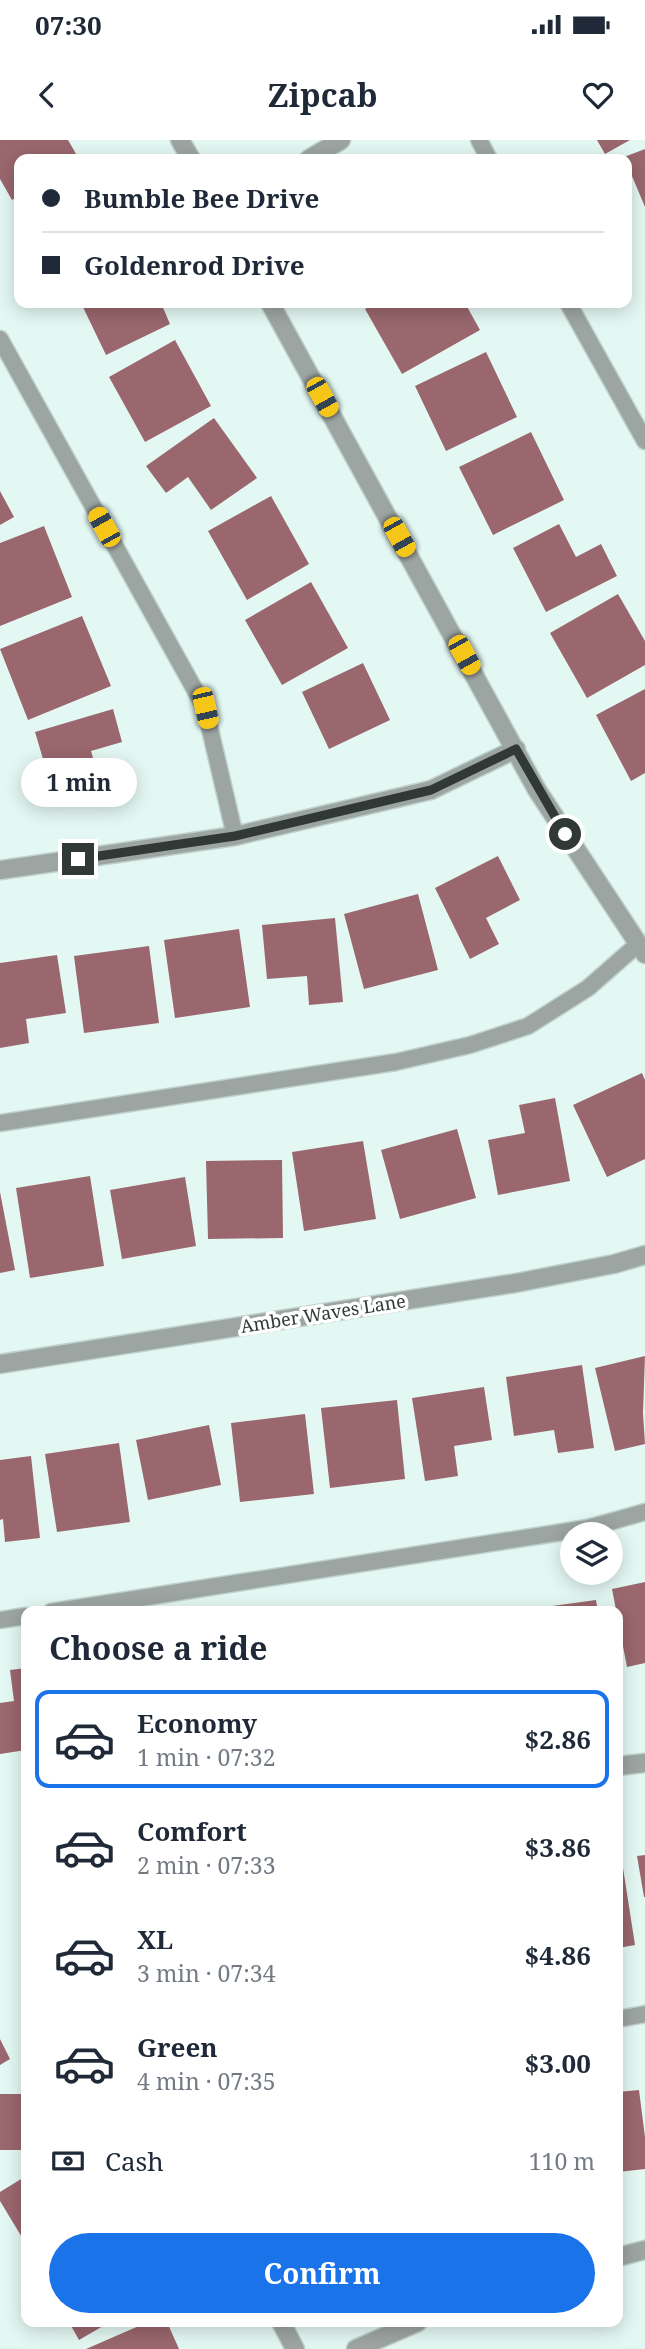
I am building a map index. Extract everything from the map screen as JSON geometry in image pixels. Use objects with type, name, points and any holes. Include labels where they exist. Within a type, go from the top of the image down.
[{"type":"street","points":[[317,154],[341,140]]},
{"type":"street","points":[[273,308],[537,790],[641,950]]},
{"type":"street","points":[[0,870],[235,836],[431,790],[516,749]]},
{"type":"street","name":"Amber Waves Lane","points":[[0,1364],[516,1283],[614,1264],[645,1255]]},
{"type":"street","points":[[623,1765],[645,1763]]},
{"type":"street","points":[[623,2256],[645,2250]]},
{"type":"street","points":[[284,2327],[295,2349]]},
{"type":"street","points":[[356,2349],[407,2327]]},
{"type":"lane","points":[[571,308],[645,440]]},
{"type":"lane","points":[[0,339],[205,708],[235,836]]},
{"type":"lane","points":[[0,1124],[396,1062],[470,1045],[528,1026],[641,950]]},
{"type":"lane","points":[[89,1606],[588,1528],[645,1512]]},
{"type":"lane","points":[[0,1620],[21,1617]]},
{"type":"lane","points":[[623,2018],[645,2014]]},
{"type":"building","points":[[0,140],[68,140],[76,154],[14,154],[12,200],[0,179]]},
{"type":"building","points":[[597,140],[630,140],[605,154]]},
{"type":"building","points":[[645,149],[645,207],[632,176],[632,154]]},
{"type":"building","points":[[83,308],[163,308],[170,324],[106,355]]},
{"type":"building","points":[[468,308],[480,330],[402,374],[365,309]]},
{"type":"building","points":[[175,340],[211,406],[145,442],[109,377]]},
{"type":"building","points":[[486,352],[517,417],[446,451],[415,386]]},
{"type":"building","points":[[214,418],[257,478],[211,510],[188,477],[166,493],[146,466]]},
{"type":"building","points":[[531,432],[564,500],[493,535],[459,467]]},
{"type":"building","points":[[0,491],[14,517],[0,525]]},
{"type":"building","points":[[271,496],[309,564],[247,600],[208,531]]},
{"type":"building","points":[[559,524],[576,557],[601,544],[617,576],[546,612],[513,548]]},
{"type":"building","points":[[44,526],[72,597],[0,626],[0,543]]},
{"type":"building","points":[[311,582],[348,648],[282,685],[245,620]]},
{"type":"building","points":[[618,594],[645,641],[645,665],[587,698],[550,633]]},
{"type":"building","points":[[82,616],[111,686],[28,720],[0,649]]},
{"type":"building","points":[[363,663],[390,720],[329,749],[302,692]]},
{"type":"building","points":[[645,689],[645,773],[631,781],[596,715]]},
{"type":"building","points":[[113,709],[122,742],[91,751],[98,775],[52,789],[35,732]]},
{"type":"building","points":[[498,856],[520,900],[486,918],[499,944],[470,959],[435,888]]},
{"type":"building","points":[[418,894],[438,970],[364,989],[344,914]]},
{"type":"building","points":[[335,918],[343,1002],[309,1005],[307,976],[267,979],[262,925]]},
{"type":"building","points":[[239,929],[250,1007],[175,1018],[164,940]]},
{"type":"building","points":[[149,946],[159,1023],[84,1033],[74,956]]},
{"type":"building","points":[[57,955],[66,1013],[26,1019],[29,1043],[0,1048],[0,963]]},
{"type":"building","points":[[642,1073],[645,1080],[645,1159],[607,1177],[573,1105]]},
{"type":"building","points":[[555,1098],[570,1181],[498,1195],[488,1140],[525,1133],[519,1105]]},
{"type":"building","points":[[457,1129],[476,1198],[400,1219],[381,1150]]},
{"type":"building","points":[[363,1141],[376,1219],[304,1231],[292,1152]]},
{"type":"building","points":[[282,1160],[283,1238],[208,1239],[206,1161]]},
{"type":"building","points":[[90,1176],[104,1266],[30,1278],[16,1188]]},
{"type":"building","points":[[185,1177],[196,1246],[122,1259],[110,1190]]},
{"type":"building","points":[[0,1192],[15,1270],[0,1273]]},
{"type":"building","points":[[645,1356],[645,1444],[615,1451],[595,1368]]},
{"type":"building","points":[[582,1365],[594,1448],[558,1453],[554,1430],[514,1436],[506,1377]]},
{"type":"building","points":[[484,1387],[492,1440],[454,1446],[458,1476],[425,1481],[412,1398]]},
{"type":"building","points":[[397,1400],[405,1479],[330,1488],[321,1408]]},
{"type":"building","points":[[305,1414],[314,1494],[240,1502],[231,1423]]},
{"type":"building","points":[[209,1425],[221,1485],[148,1500],[136,1440]]},
{"type":"building","points":[[119,1443],[130,1522],[57,1532],[45,1454]]},
{"type":"building","points":[[31,1456],[40,1538],[5,1542],[3,1519],[0,1520],[0,1460]]},
{"type":"building","points":[[645,1582],[645,1663],[627,1667],[623,1646],[623,1606],[615,1606],[612,1589]]},
{"type":"building","points":[[596,1600],[597,1606],[552,1606]]},
{"type":"building","points":[[21,1669],[21,1751],[0,1754],[0,1703],[14,1701],[10,1670]]},
{"type":"building","points":[[645,1855],[645,1897],[644,1897],[637,1856]]},
{"type":"building","points":[[623,1868],[635,1945],[623,1947]]},
{"type":"building","points":[[0,2039],[10,2059],[0,2065]]},
{"type":"building","points":[[639,2090],[645,2137],[645,2169],[623,2171],[623,2092]]},
{"type":"building","points":[[0,2094],[21,2094],[21,2150],[0,2150]]},
{"type":"building","points":[[21,2179],[21,2236],[0,2201],[0,2192]]},
{"type":"building","points":[[72,2327],[101,2327],[79,2340]]},
{"type":"building","points":[[137,2327],[169,2327],[179,2349],[86,2349]]},
{"type":"route","points":[[78,859],[235,836],[431,790],[516,749],[537,790],[565,834]]}]
